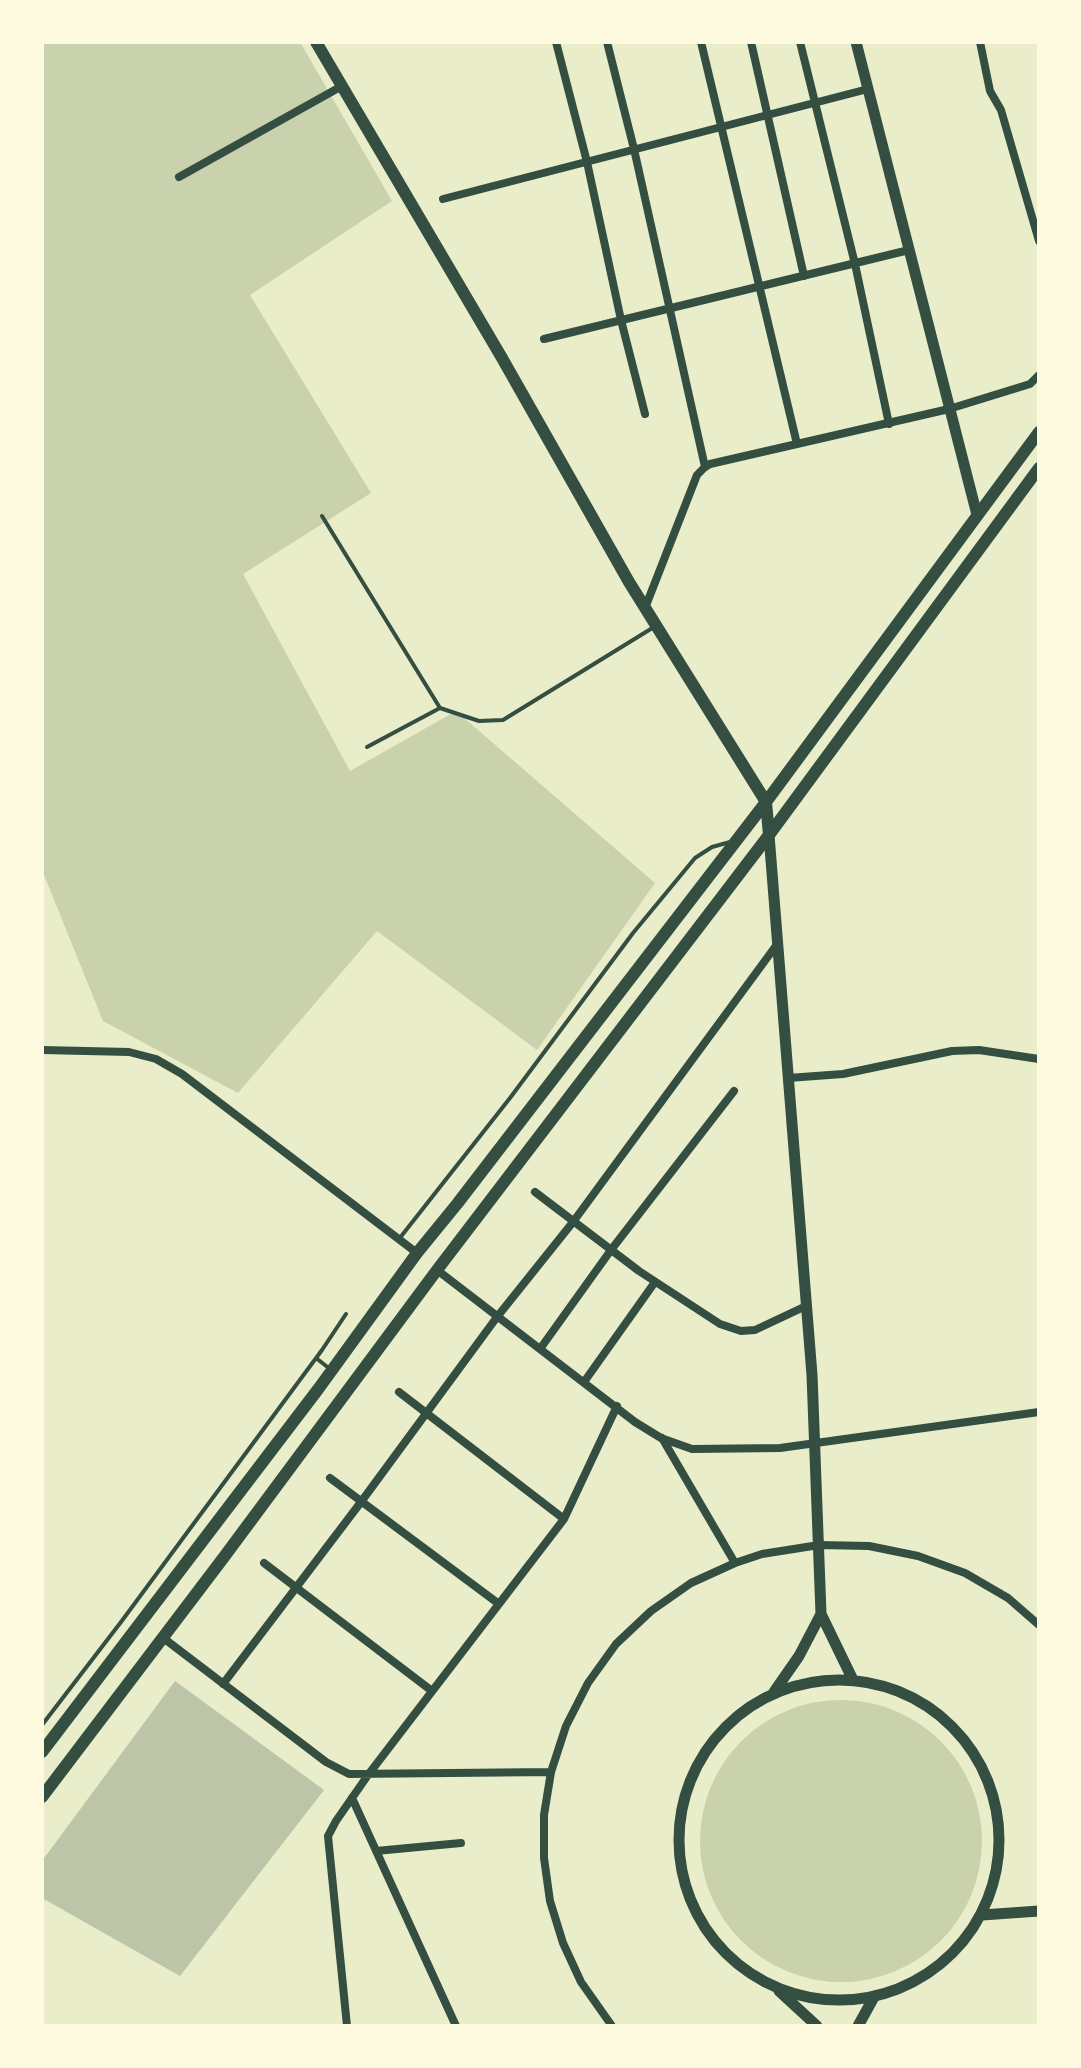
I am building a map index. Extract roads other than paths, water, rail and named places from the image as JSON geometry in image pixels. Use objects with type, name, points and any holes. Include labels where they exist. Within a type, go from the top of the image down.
[{"type":"main road","points":[[316,42],[645,608],[766,802],[769,835]]},
{"type":"main road","points":[[42,1752],[319,1388],[417,1253],[766,802],[1039,432]]},
{"type":"main road","points":[[42,1797],[437,1270],[769,835],[1039,468]]},
{"type":"main road","points":[[319,1388],[340,1402]]},
{"type":"street","points":[[556,42],[645,414]]},
{"type":"street","points":[[607,42],[705,467]]},
{"type":"street","points":[[701,42],[797,444]]},
{"type":"street","points":[[751,42],[804,276]]},
{"type":"street","points":[[800,42],[855,264],[889,424]]},
{"type":"street","points":[[856,42],[977,515]]},
{"type":"street","points":[[980,42],[990,91],[1001,110],[1039,241]]},
{"type":"street","points":[[179,177],[342,86]]},
{"type":"street","points":[[443,199],[868,89]]},
{"type":"street","points":[[544,339],[909,250]]},
{"type":"street","points":[[645,608],[697,475],[710,464],[949,409],[1030,384],[1039,375]]},
{"type":"street","points":[[769,835],[812,1375],[821,1614],[853,1680]]},
{"type":"street","points":[[223,1684],[497,1317],[573,1222],[778,943]]},
{"type":"street","points":[[42,1050],[129,1052],[156,1059],[182,1074],[417,1253]]},
{"type":"street","points":[[788,1078],[843,1074],[952,1051],[979,1050],[1039,1059]]},
{"type":"street","points":[[540,1349],[611,1250],[734,1091]]},
{"type":"street","points":[[535,1192],[655,1282],[720,1324],[741,1331],[755,1330],[806,1306]]},
{"type":"street","points":[[437,1270],[635,1422],[661,1438],[692,1449],[780,1448],[1039,1412]]},
{"type":"street","points":[[584,1382],[655,1282]]},
{"type":"street","points":[[399,1392],[564,1519]]},
{"type":"street","points":[[347,2026],[328,1836],[368,1775],[564,1519],[617,1406]]},
{"type":"street","points":[[661,1438],[735,1563]]},
{"type":"street","points":[[330,1478],[499,1604]]},
{"type":"street","points":[[597,2026],[608,2022],[581,1982],[550,1901],[544,1858],[544,1815],[551,1772],[566,1726],[588,1683],[616,1644],[651,1611],[691,1583],[735,1563],[776,1551],[819,1545],[869,1546],[918,1556],[965,1573],[1008,1598],[1039,1625]]},
{"type":"street","points":[[264,1563],[432,1691]]},
{"type":"street","points":[[817,2026],[776,1988],[724,1953],[690,1901],[678,1840],[689,1780],[723,1728],[773,1692],[799,1656],[821,1614]]},
{"type":"street","points":[[162,1637],[326,1762],[349,1774],[551,1772]]},
{"type":"street","points":[[773,1692],[812,1681],[853,1680],[904,1693],[948,1722],[981,1763],[998,1813],[999,1865],[982,1915],[955,1953],[917,1981],[874,1997],[824,2000],[776,1988]]},
{"type":"street","points":[[352,1798],[456,2026]]},
{"type":"street","points":[[376,1851],[461,1843]]},
{"type":"street","points":[[982,1915],[1039,1911]]},
{"type":"street","points":[[858,2026],[874,1997]]},
{"type":"lane","points":[[322,516],[440,708]]},
{"type":"lane","points":[[367,747],[433,709],[440,708],[479,721],[503,720],[656,626]]},
{"type":"lane","points":[[399,1239],[510,1098],[633,933],[695,858],[712,847],[737,840]]},
{"type":"lane","points":[[42,1725],[346,1314]]},
{"type":"lane","points":[[316,1358],[332,1370]]}]
